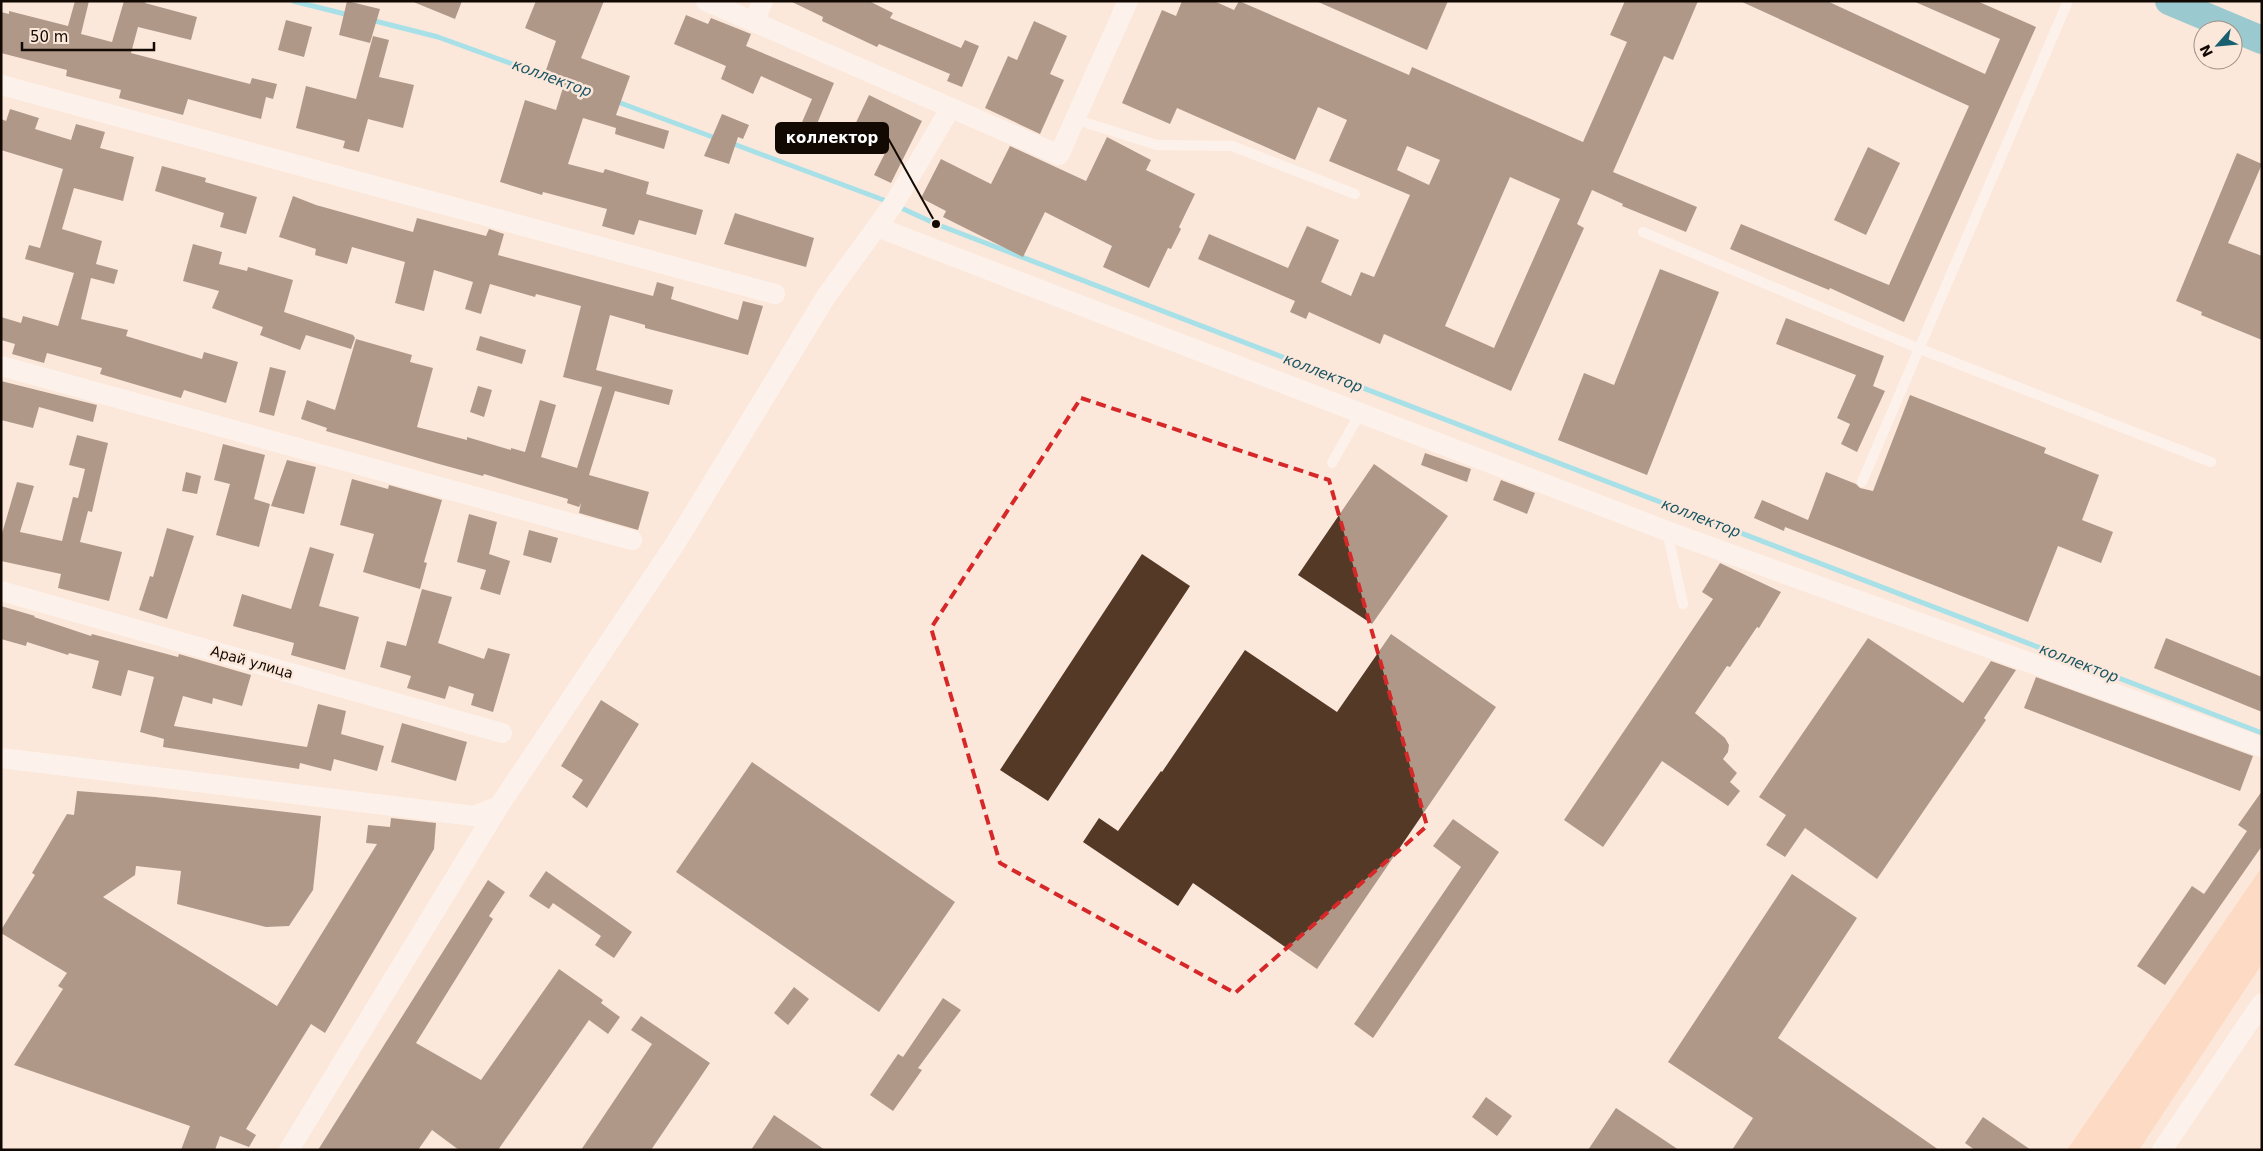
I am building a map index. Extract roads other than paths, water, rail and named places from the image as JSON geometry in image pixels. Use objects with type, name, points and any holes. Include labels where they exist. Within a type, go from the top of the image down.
[{"type":"highway","points":[[2169,1],[2262,40]]},
{"type":"street","points":[[706,1],[950,109],[1059,154],[1128,1]]},
{"type":"street","points":[[754,21],[763,1]]},
{"type":"street","points":[[1,85],[775,294]]},
{"type":"street","points":[[289,1150],[499,806],[675,544],[827,295],[895,202],[950,109]]},
{"type":"street","points":[[879,224],[1360,413],[1668,531],[2262,747]]},
{"type":"street","points":[[1,366],[632,540]]},
{"type":"street","name":"Арай улица","points":[[1,591],[502,733]]},
{"type":"street","points":[[1,758],[474,816],[499,806]]},
{"type":"street","points":[[2162,1150],[2262,1003]]},
{"type":"lane","points":[[1862,482],[2068,1]]},
{"type":"lane","points":[[1074,119],[1158,145],[1232,146],[1355,194]]},
{"type":"lane","points":[[1643,232],[1920,349],[2211,462]]},
{"type":"lane","points":[[1332,463],[1360,413]]},
{"type":"lane","points":[[1668,531],[1683,604]]},
{"type":"waterway","name":"коллектор","points":[[293,1],[349,15]]},
{"type":"waterway","name":"коллектор","points":[[371,20],[438,37],[570,85]]},
{"type":"waterway","name":"коллектор","points":[[615,101],[718,139]]},
{"type":"waterway","name":"коллектор","points":[[731,143],[889,202]]},
{"type":"waterway","name":"коллектор","points":[[897,206],[936,224],[2262,733]]},
{"type":"place","name":"коллектор","points":[[936,224]]}]
